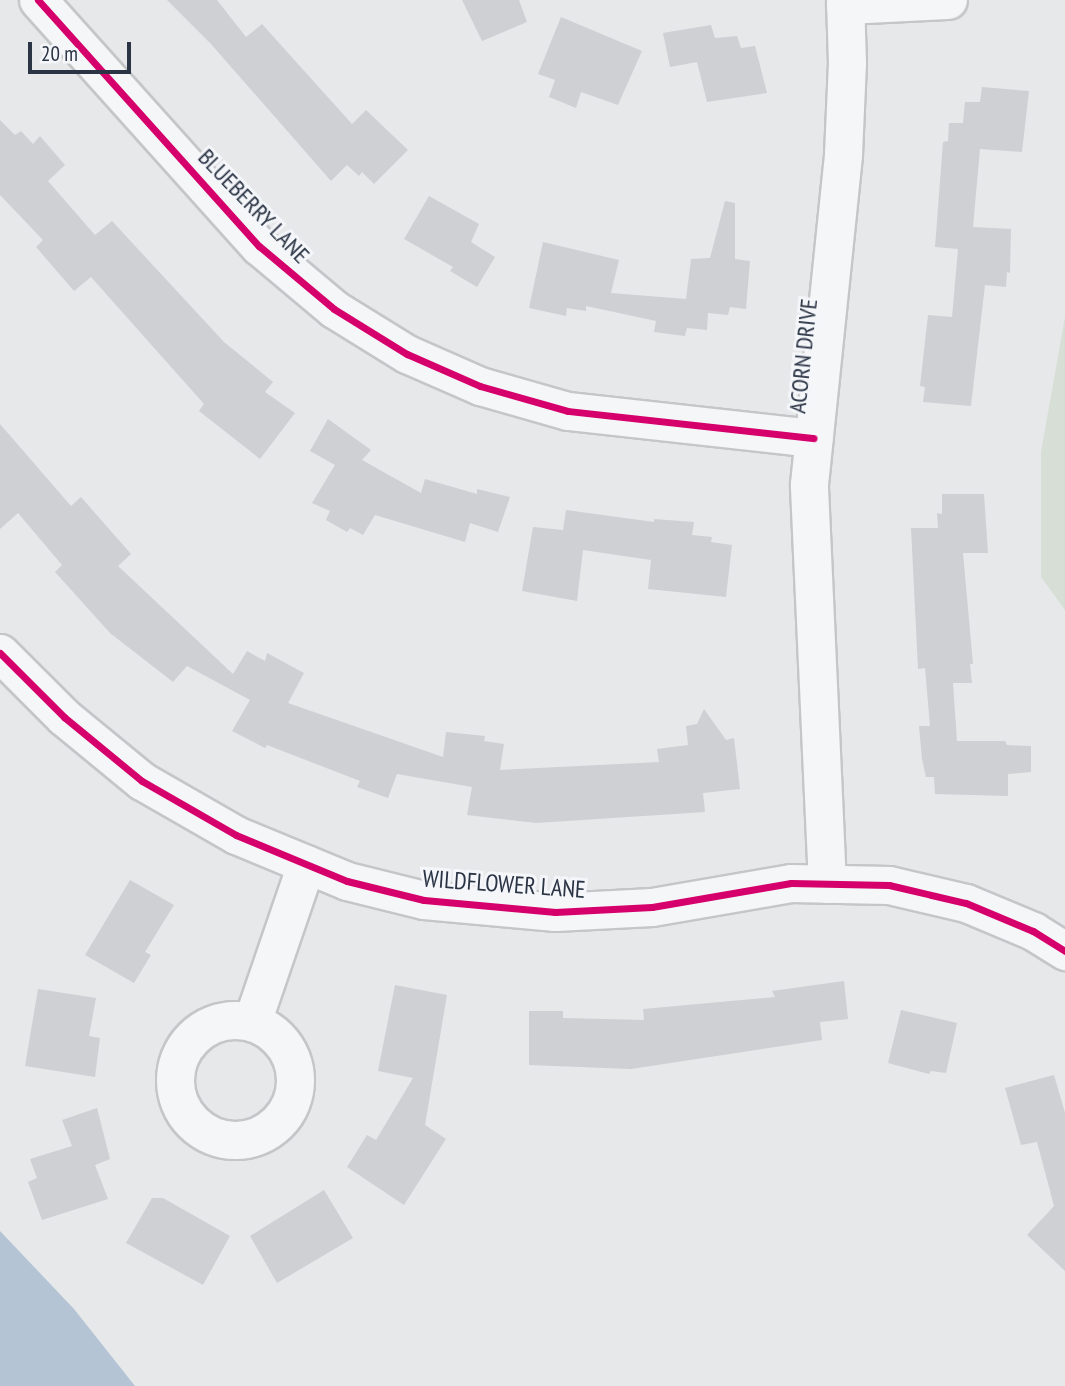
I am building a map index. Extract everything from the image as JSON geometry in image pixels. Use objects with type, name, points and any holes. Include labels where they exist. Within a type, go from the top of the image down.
[{"type":"street","name":"BLUEBERRY LANE","points":[[38,0],[259,246],[334,309],[407,354],[480,386],[568,411],[814,438]]},
{"type":"street","points":[[845,3],[948,0]]},
{"type":"street","name":"ACORN DRIVE","points":[[827,884],[809,484],[843,154],[847,63],[845,3]]},
{"type":"street","name":"WILDFLOWER LANE","points":[[0,653],[64,717],[142,781],[236,835],[346,881],[424,900],[555,912],[652,907],[791,883],[889,885],[966,903],[1033,930],[1065,951]]},
{"type":"street","points":[[252,1022],[306,864]]},
{"type":"shaded area","points":[[1065,317],[1065,610],[1041,577],[1041,452]]},
{"type":"water","points":[[0,1231],[74,1309],[135,1386],[0,1386]]},
{"type":"building","points":[[167,0],[217,0],[246,37],[262,24],[352,124],[366,110],[408,150],[374,184],[362,172],[359,176],[347,165],[331,181],[211,44]]},
{"type":"building","points":[[462,0],[519,0],[527,22],[482,41]]},
{"type":"building","points":[[561,17],[642,51],[618,105],[581,92],[576,108],[549,97],[555,80],[538,74]]},
{"type":"building","points":[[711,25],[715,38],[737,36],[741,48],[755,46],[767,93],[707,102],[697,62],[670,67],[663,33]]},
{"type":"building","points":[[982,87],[1029,91],[1022,152],[980,149],[973,227],[1011,229],[1010,273],[1007,272],[1006,287],[985,285],[971,406],[923,402],[925,387],[920,386],[928,315],[952,317],[958,249],[935,247],[943,142],[948,141],[949,123],[963,123],[965,102],[980,102]]},
{"type":"building","points":[[0,120],[15,135],[21,131],[33,144],[40,136],[65,165],[48,181],[95,235],[112,221],[224,342],[273,382],[265,392],[295,413],[260,459],[199,411],[204,404],[91,277],[74,291],[36,247],[43,240],[0,195]]},
{"type":"building","points":[[429,196],[479,224],[471,242],[495,257],[477,287],[450,271],[453,267],[404,239]]},
{"type":"building","points":[[725,201],[735,203],[735,259],[750,261],[746,309],[730,307],[728,315],[708,313],[707,330],[687,328],[685,336],[654,332],[656,321],[586,306],[586,311],[567,308],[566,316],[529,308],[543,242],[619,260],[611,293],[686,299],[691,259],[710,258]]},
{"type":"building","points":[[328,419],[371,450],[362,460],[421,493],[425,479],[477,494],[477,489],[510,497],[498,532],[470,523],[465,542],[375,515],[363,535],[350,528],[347,532],[326,520],[330,511],[312,503],[335,465],[310,451]]},
{"type":"building","points":[[0,424],[71,506],[81,497],[131,554],[118,566],[233,674],[247,651],[265,661],[267,653],[304,673],[288,703],[443,757],[446,732],[485,736],[484,741],[504,744],[500,770],[659,762],[657,749],[688,745],[686,726],[697,724],[704,709],[726,740],[734,738],[740,789],[703,793],[705,812],[536,823],[467,815],[472,787],[397,774],[388,798],[357,787],[360,781],[267,745],[265,748],[232,731],[250,700],[187,666],[173,682],[110,633],[55,572],[62,565],[18,513],[0,529]]},
{"type":"building","points":[[942,494],[984,494],[988,553],[963,553],[973,664],[970,664],[972,683],[953,683],[957,741],[1005,741],[1007,745],[1031,746],[1031,772],[1008,774],[1008,796],[935,794],[934,777],[926,777],[922,759],[919,726],[930,726],[925,668],[918,669],[911,528],[938,528],[937,513],[942,514]]},
{"type":"building","points":[[566,510],[654,522],[654,519],[694,522],[692,535],[712,537],[711,542],[732,545],[726,597],[648,589],[651,560],[583,550],[577,601],[522,591],[533,527],[563,530]]},
{"type":"building","points":[[130,880],[174,905],[145,952],[151,955],[134,983],[85,955]]},
{"type":"building","points":[[844,981],[848,1019],[820,1022],[822,1040],[631,1069],[529,1065],[529,1011],[563,1011],[563,1018],[644,1020],[643,1009],[775,997],[772,991]]},
{"type":"building","points":[[395,985],[447,995],[425,1125],[446,1139],[404,1205],[347,1167],[367,1135],[376,1140],[413,1078],[378,1071]]},
{"type":"building","points":[[38,989],[96,998],[89,1036],[100,1038],[95,1077],[25,1066]]},
{"type":"building","points":[[901,1010],[957,1023],[946,1073],[931,1071],[929,1074],[888,1063]]},
{"type":"building","points":[[1054,1075],[1065,1113],[1065,1271],[1027,1235],[1054,1206],[1037,1142],[1021,1145],[1005,1088]]},
{"type":"building","points":[[97,1108],[110,1159],[95,1165],[108,1199],[42,1220],[28,1182],[37,1178],[30,1159],[72,1146],[62,1120]]},
{"type":"building","points":[[324,1190],[353,1238],[277,1283],[250,1236]]},
{"type":"building","points":[[152,1198],[163,1198],[230,1236],[203,1285],[126,1243]]},
{"type":"cycle path","points":[[38,0],[259,246],[334,309],[407,354],[480,386],[568,411],[814,438]]},
{"type":"cycle path","points":[[0,653],[64,717],[142,781],[236,835],[347,881],[424,900],[555,912],[652,907],[791,883],[889,885],[966,903],[1033,931],[1065,951]]}]
